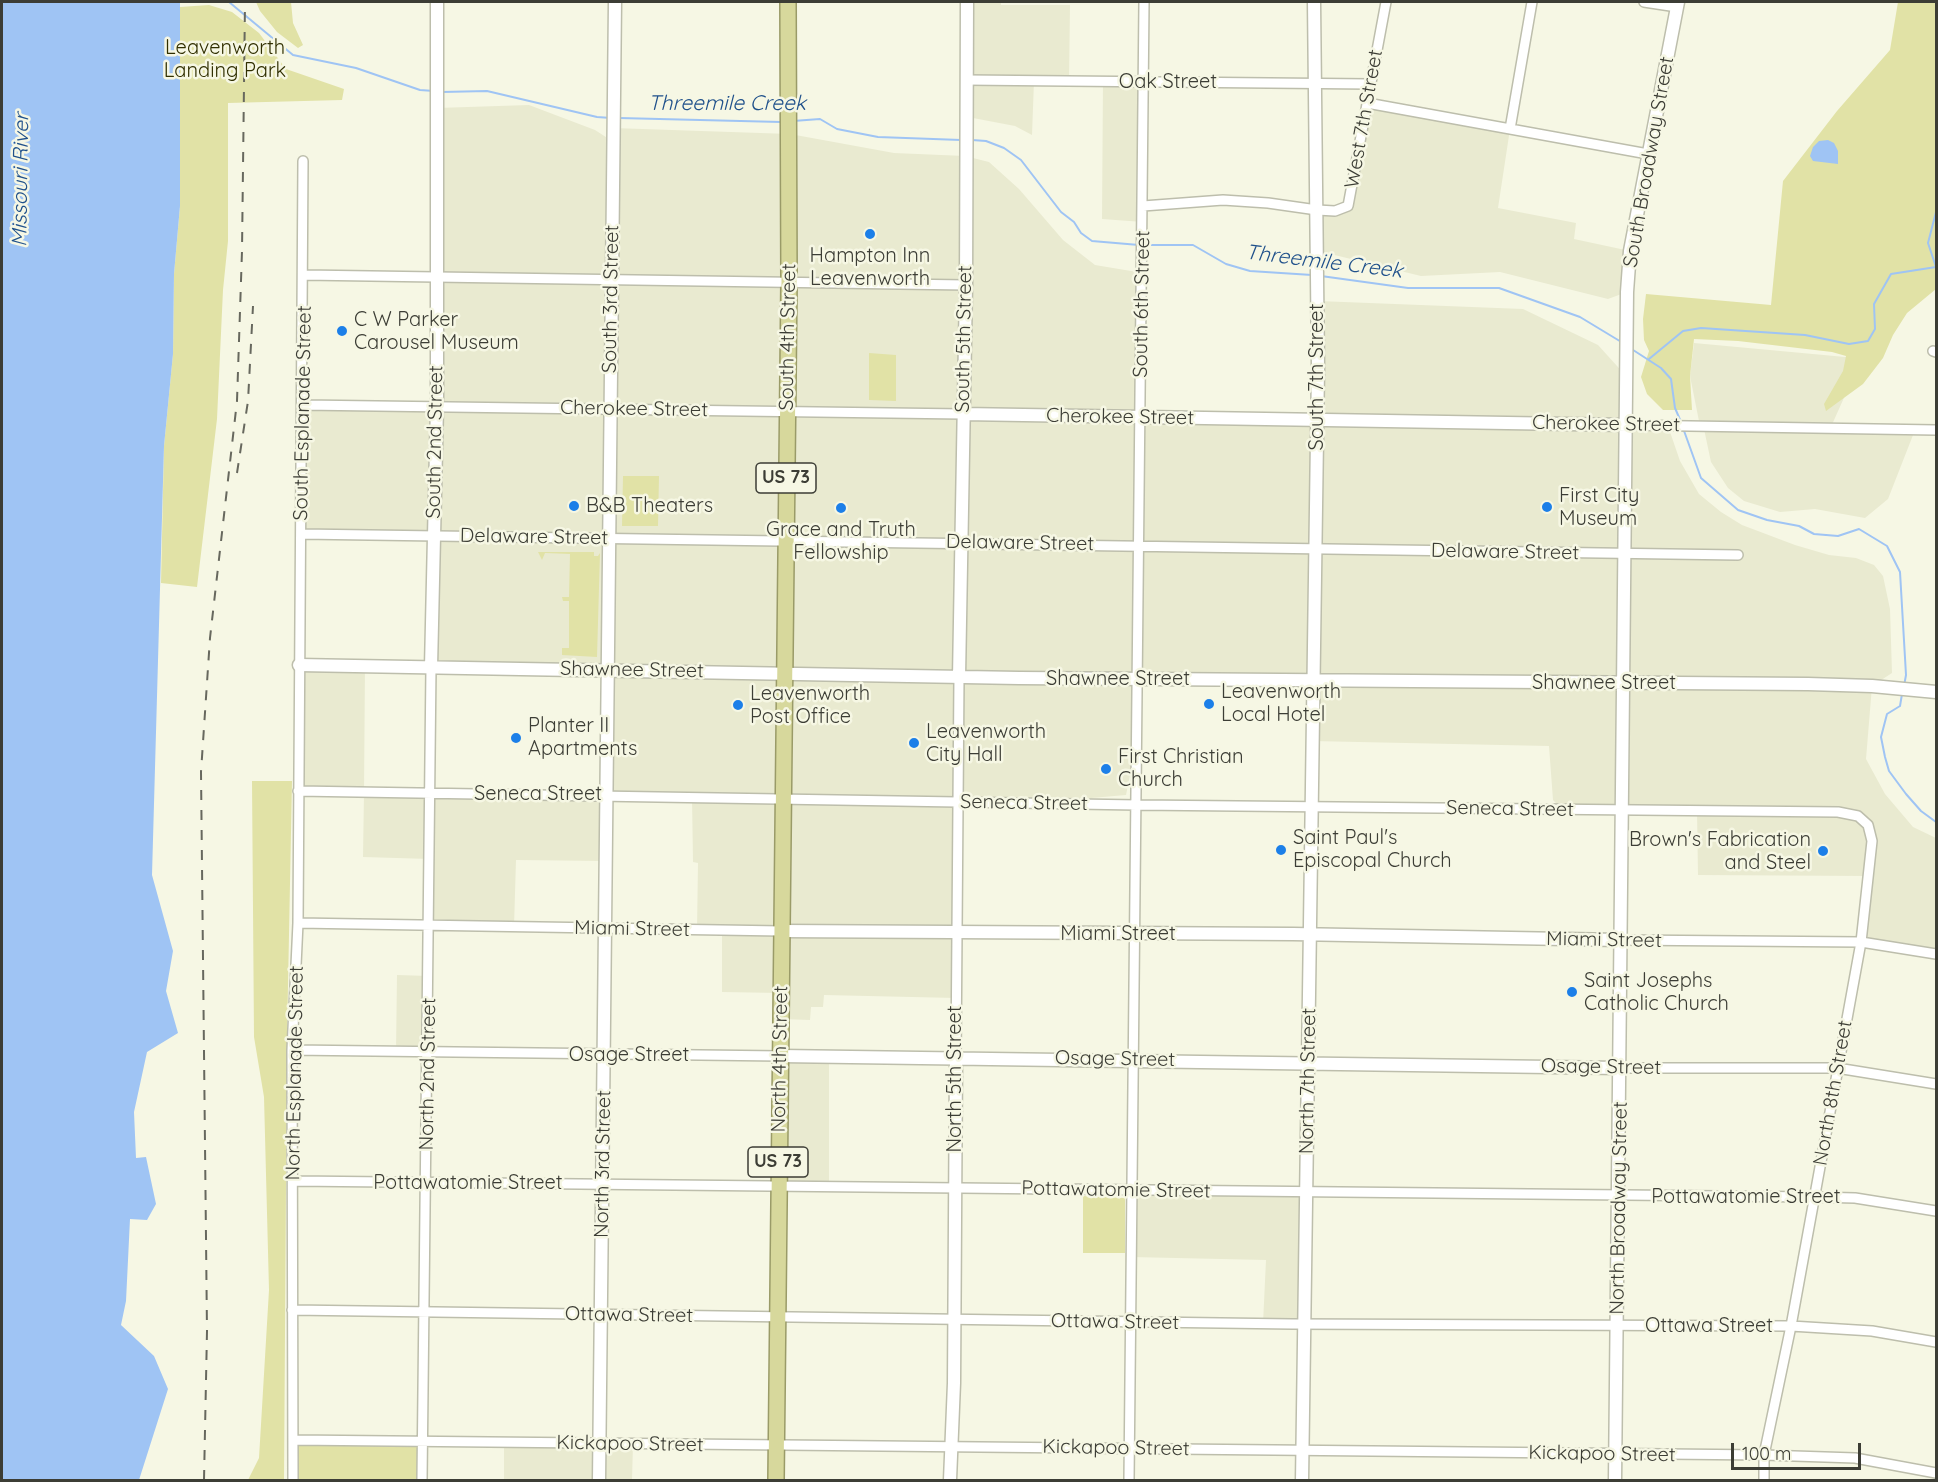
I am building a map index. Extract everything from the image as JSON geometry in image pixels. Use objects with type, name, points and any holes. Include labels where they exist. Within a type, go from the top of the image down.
[{"type":"highway","name":"South 4th Street","points":[[784,673],[790,134],[788,2]]},
{"type":"highway","name":"North 4th Street","points":[[776,1480],[784,673]]},
{"type":"street","name":"South 2nd Street","points":[[431,667],[437,406],[437,2]]},
{"type":"street","name":"South 3rd Street","points":[[609,668],[615,2]]},
{"type":"street","name":"South 5th Street","points":[[959,677],[968,2]]},
{"type":"street","name":"South 6th Street","points":[[1129,1480],[1144,2]]},
{"type":"street","name":"South 7th Street","points":[[1312,681],[1318,314],[1314,2]]},
{"type":"street","name":"West 7th Street","points":[[1317,210],[1335,211],[1348,206],[1386,2]]},
{"type":"street","points":[[1510,129],[1532,2]]},
{"type":"street","points":[[1644,2],[1678,4]]},
{"type":"street","name":"South Broadway Street","points":[[1624,684],[1630,251],[1678,4]]},
{"type":"street","name":"Oak Street","points":[[966,80],[1370,84]]},
{"type":"street","points":[[1367,103],[1648,154]]},
{"type":"street","name":"South Esplanade Street","points":[[299,664],[303,405],[303,161]]},
{"type":"street","points":[[1143,206],[1223,200],[1317,210]]},
{"type":"street","points":[[304,275],[966,285]]},
{"type":"street","name":"Cherokee Street","points":[[303,405],[1936,430]]},
{"type":"street","name":"Delaware Street","points":[[301,534],[1738,555]]},
{"type":"street","name":"Shawnee Street","points":[[299,664],[609,668],[959,677],[1872,686],[1933,692]]},
{"type":"street","name":"North Esplanade Street","points":[[292,1480],[294,1181],[292,1050],[298,923],[299,664]]},
{"type":"street","name":"North 2nd Street","points":[[422,1480],[429,1053],[431,667]]},
{"type":"street","name":"North 3rd Street","points":[[599,1480],[609,668]]},
{"type":"street","name":"North 5th Street","points":[[950,1480],[955,1320],[959,677]]},
{"type":"street","name":"North 7th Street","points":[[1302,1480],[1312,681]]},
{"type":"street","name":"North Broadway Street","points":[[1615,1480],[1624,684]]},
{"type":"street","name":"Seneca Street","points":[[298,791],[1137,805],[1838,812],[1858,816]]},
{"type":"street","name":"North 8th Street","points":[[1764,1480],[1764,1455],[1791,1326],[1861,942],[1872,841],[1868,825],[1858,816]]},
{"type":"street","name":"Miami Street","points":[[298,923],[781,931],[1861,942],[1936,954]]},
{"type":"street","name":"Osage Street","points":[[292,1050],[604,1056],[1135,1059],[1620,1068],[1837,1068],[1936,1084]]},
{"type":"street","name":"Pottawatomie Street","points":[[294,1181],[1815,1197],[1855,1198],[1936,1211]]},
{"type":"street","name":"Ottawa Street","points":[[292,1310],[1304,1324],[1791,1326],[1872,1331],[1936,1342]]},
{"type":"street","name":"Kickapoo Street","points":[[293,1440],[1764,1455],[1855,1458],[1936,1473]]},
{"type":"shaded area","points":[[967,2],[1001,2],[1001,5],[1070,5],[1069,81],[1034,81],[1032,135],[1015,126],[973,118],[965,113]]},
{"type":"shaded area","points":[[1103,81],[1144,82],[1143,222],[1102,219]]},
{"type":"shaded area","points":[[1367,103],[1510,129],[1498,208],[1576,223],[1574,239],[1630,251],[1627,292],[1608,299],[1500,272],[1421,276],[1318,251],[1317,210],[1348,206]]},
{"type":"shaded area","points":[[529,105],[595,130],[612,141],[613,128],[790,134],[894,153],[965,156],[989,162],[1019,189],[1063,240],[1095,265],[1143,273],[1140,417],[1316,420],[1318,301],[1523,309],[1598,345],[1627,377],[1628,424],[1668,426],[1680,461],[1699,494],[1721,512],[1742,525],[1795,545],[1829,555],[1856,558],[1874,565],[1883,576],[1890,609],[1892,673],[1872,686],[1866,759],[1885,794],[1913,827],[1936,838],[1936,954],[1861,942],[1868,876],[1698,875],[1697,811],[1562,809],[1553,800],[1549,746],[1311,741],[1312,681],[1138,679],[1137,740],[1126,795],[1045,802],[957,802],[956,998],[824,995],[823,1007],[811,1007],[810,1020],[781,1019],[780,993],[722,992],[722,930],[697,930],[698,863],[693,862],[692,797],[607,795],[606,861],[516,860],[514,927],[429,925],[430,859],[363,857],[364,793],[298,791],[299,665],[365,666],[364,792],[606,794],[609,668],[431,667],[434,536],[301,534],[303,405],[437,406],[437,108]]},
{"type":"shaded area","points":[[1694,343],[1856,358],[1856,371],[1830,429],[1915,430],[1888,499],[1865,518],[1815,509],[1780,512],[1744,501],[1728,488],[1711,462],[1704,429],[1816,429],[1699,421],[1690,376]]},
{"type":"shaded area","points":[[397,975],[429,976],[429,1053],[396,1052]]},
{"type":"shaded area","points":[[781,1056],[829,1057],[829,1186],[778,1186]]},
{"type":"shaded area","points":[[1133,1190],[1307,1192],[1304,1324],[1263,1324],[1266,1260],[1131,1257]]},
{"type":"shaded area","points":[[504,1443],[633,1444],[632,1480],[504,1480]]},
{"type":"green space","points":[[256,2],[291,2],[293,23],[303,45],[298,48],[277,32],[260,11]]},
{"type":"green space","points":[[1898,2],[1936,2],[1936,289],[1907,313],[1893,335],[1883,358],[1863,384],[1826,411],[1824,404],[1843,371],[1846,356],[1832,352],[1738,341],[1694,339],[1690,376],[1692,410],[1663,410],[1647,394],[1641,377],[1649,351],[1644,340],[1643,319],[1646,294],[1771,305],[1783,181],[1837,111],[1890,50]]},
{"type":"green space","name":"Leavenworth Landing Park","points":[[209,5],[232,12],[259,33],[286,69],[344,89],[342,100],[228,103],[228,241],[223,290],[217,419],[197,587],[161,583],[164,446],[173,354],[174,274],[180,206],[180,7]]},
{"type":"green space","points":[[869,353],[896,355],[896,401],[869,400]]},
{"type":"green space","points":[[623,476],[659,476],[658,526],[622,526]]},
{"type":"green space","points":[[538,552],[594,552],[594,556],[600,553],[597,657],[562,655],[562,648],[569,648],[569,601],[563,601],[562,597],[569,597],[570,554],[545,553],[542,560]]},
{"type":"green space","points":[[252,781],[292,781],[287,1037],[284,1480],[248,1480],[259,1458],[269,1290],[264,1097],[254,1037]]},
{"type":"green space","points":[[1083,1196],[1125,1198],[1125,1253],[1083,1253]]},
{"type":"green space","points":[[293,1440],[422,1442],[422,1480],[293,1480]]},
{"type":"water","name":"Missouri River","points":[[2,2],[180,2],[180,206],[174,274],[173,354],[164,446],[152,875],[173,951],[166,991],[178,1033],[147,1052],[134,1112],[136,1158],[146,1157],[156,1204],[147,1220],[130,1219],[126,1301],[121,1325],[154,1356],[168,1389],[139,1480],[2,1480]]},
{"type":"water","points":[[1828,140],[1834,143],[1838,151],[1838,164],[1813,161],[1810,156],[1813,147],[1819,141]]},
{"type":"waterway","name":"Threemile Creek","points":[[229,2],[293,55],[356,68],[420,90],[434,91]]},
{"type":"waterway","name":"Threemile Creek","points":[[442,92],[487,91],[597,117],[611,118]]},
{"type":"waterway","name":"Threemile Creek","points":[[619,118],[781,122]]},
{"type":"waterway","name":"Threemile Creek","points":[[793,121],[820,119],[837,129],[878,137],[961,140]]},
{"type":"waterway","name":"Threemile Creek","points":[[972,140],[986,141],[1004,148],[1021,160],[1061,212],[1092,241],[1139,245]]},
{"type":"waterway","points":[[1649,359],[1683,331],[1701,328],[1805,335],[1849,344],[1868,341],[1875,329],[1874,304],[1891,274],[1936,267],[1928,243],[1936,212]]},
{"type":"waterway","name":"Threemile Creek","points":[[1145,245],[1193,245],[1226,264],[1250,271],[1312,275]]},
{"type":"waterway","name":"Threemile Creek","points":[[1321,276],[1408,288],[1499,288],[1580,317],[1623,343]]},
{"type":"waterway","name":"Threemile Creek","points":[[1630,348],[1661,368],[1671,379],[1675,408],[1681,422]]},
{"type":"waterway","name":"Threemile Creek","points":[[1683,428],[1701,478],[1738,510],[1767,520],[1799,526],[1814,534],[1838,536],[1859,529],[1887,546],[1900,572],[1906,675],[1904,686]]},
{"type":"waterway","name":"Threemile Creek","points":[[1902,694],[1900,706],[1887,714],[1881,737],[1885,757],[1889,771],[1906,794],[1921,811],[1936,822]]},
{"type":"railway","points":[[204,1480],[207,1331],[201,772],[210,638],[237,401],[242,251],[245,2]]},
{"type":"railway","points":[[237,473],[248,401],[253,306]]},
{"type":"place","name":"Hampton Inn Leavenworth","points":[[870,234]]},
{"type":"place","name":"C W Parker Carousel Museum","points":[[342,331]]},
{"type":"place","name":"B&B Theaters","points":[[574,506]]},
{"type":"place","name":"First City Museum","points":[[1547,507]]},
{"type":"place","name":"Grace and Truth Fellowship","points":[[841,508]]},
{"type":"place","name":"Leavenworth Local Hotel","points":[[1209,704]]},
{"type":"place","name":"Leavenworth Post Office","points":[[738,705]]},
{"type":"place","name":"Planter II Apartments","points":[[516,738]]},
{"type":"place","name":"Leavenworth City Hall","points":[[914,743]]},
{"type":"place","name":"First Christian Church","points":[[1106,769]]},
{"type":"place","name":"Saint Paul's Episcopal Church","points":[[1281,850]]},
{"type":"place","name":"Brown's Fabrication and Steel","points":[[1823,851]]},
{"type":"place","name":"Saint Josephs Catholic Church","points":[[1572,992]]}]
